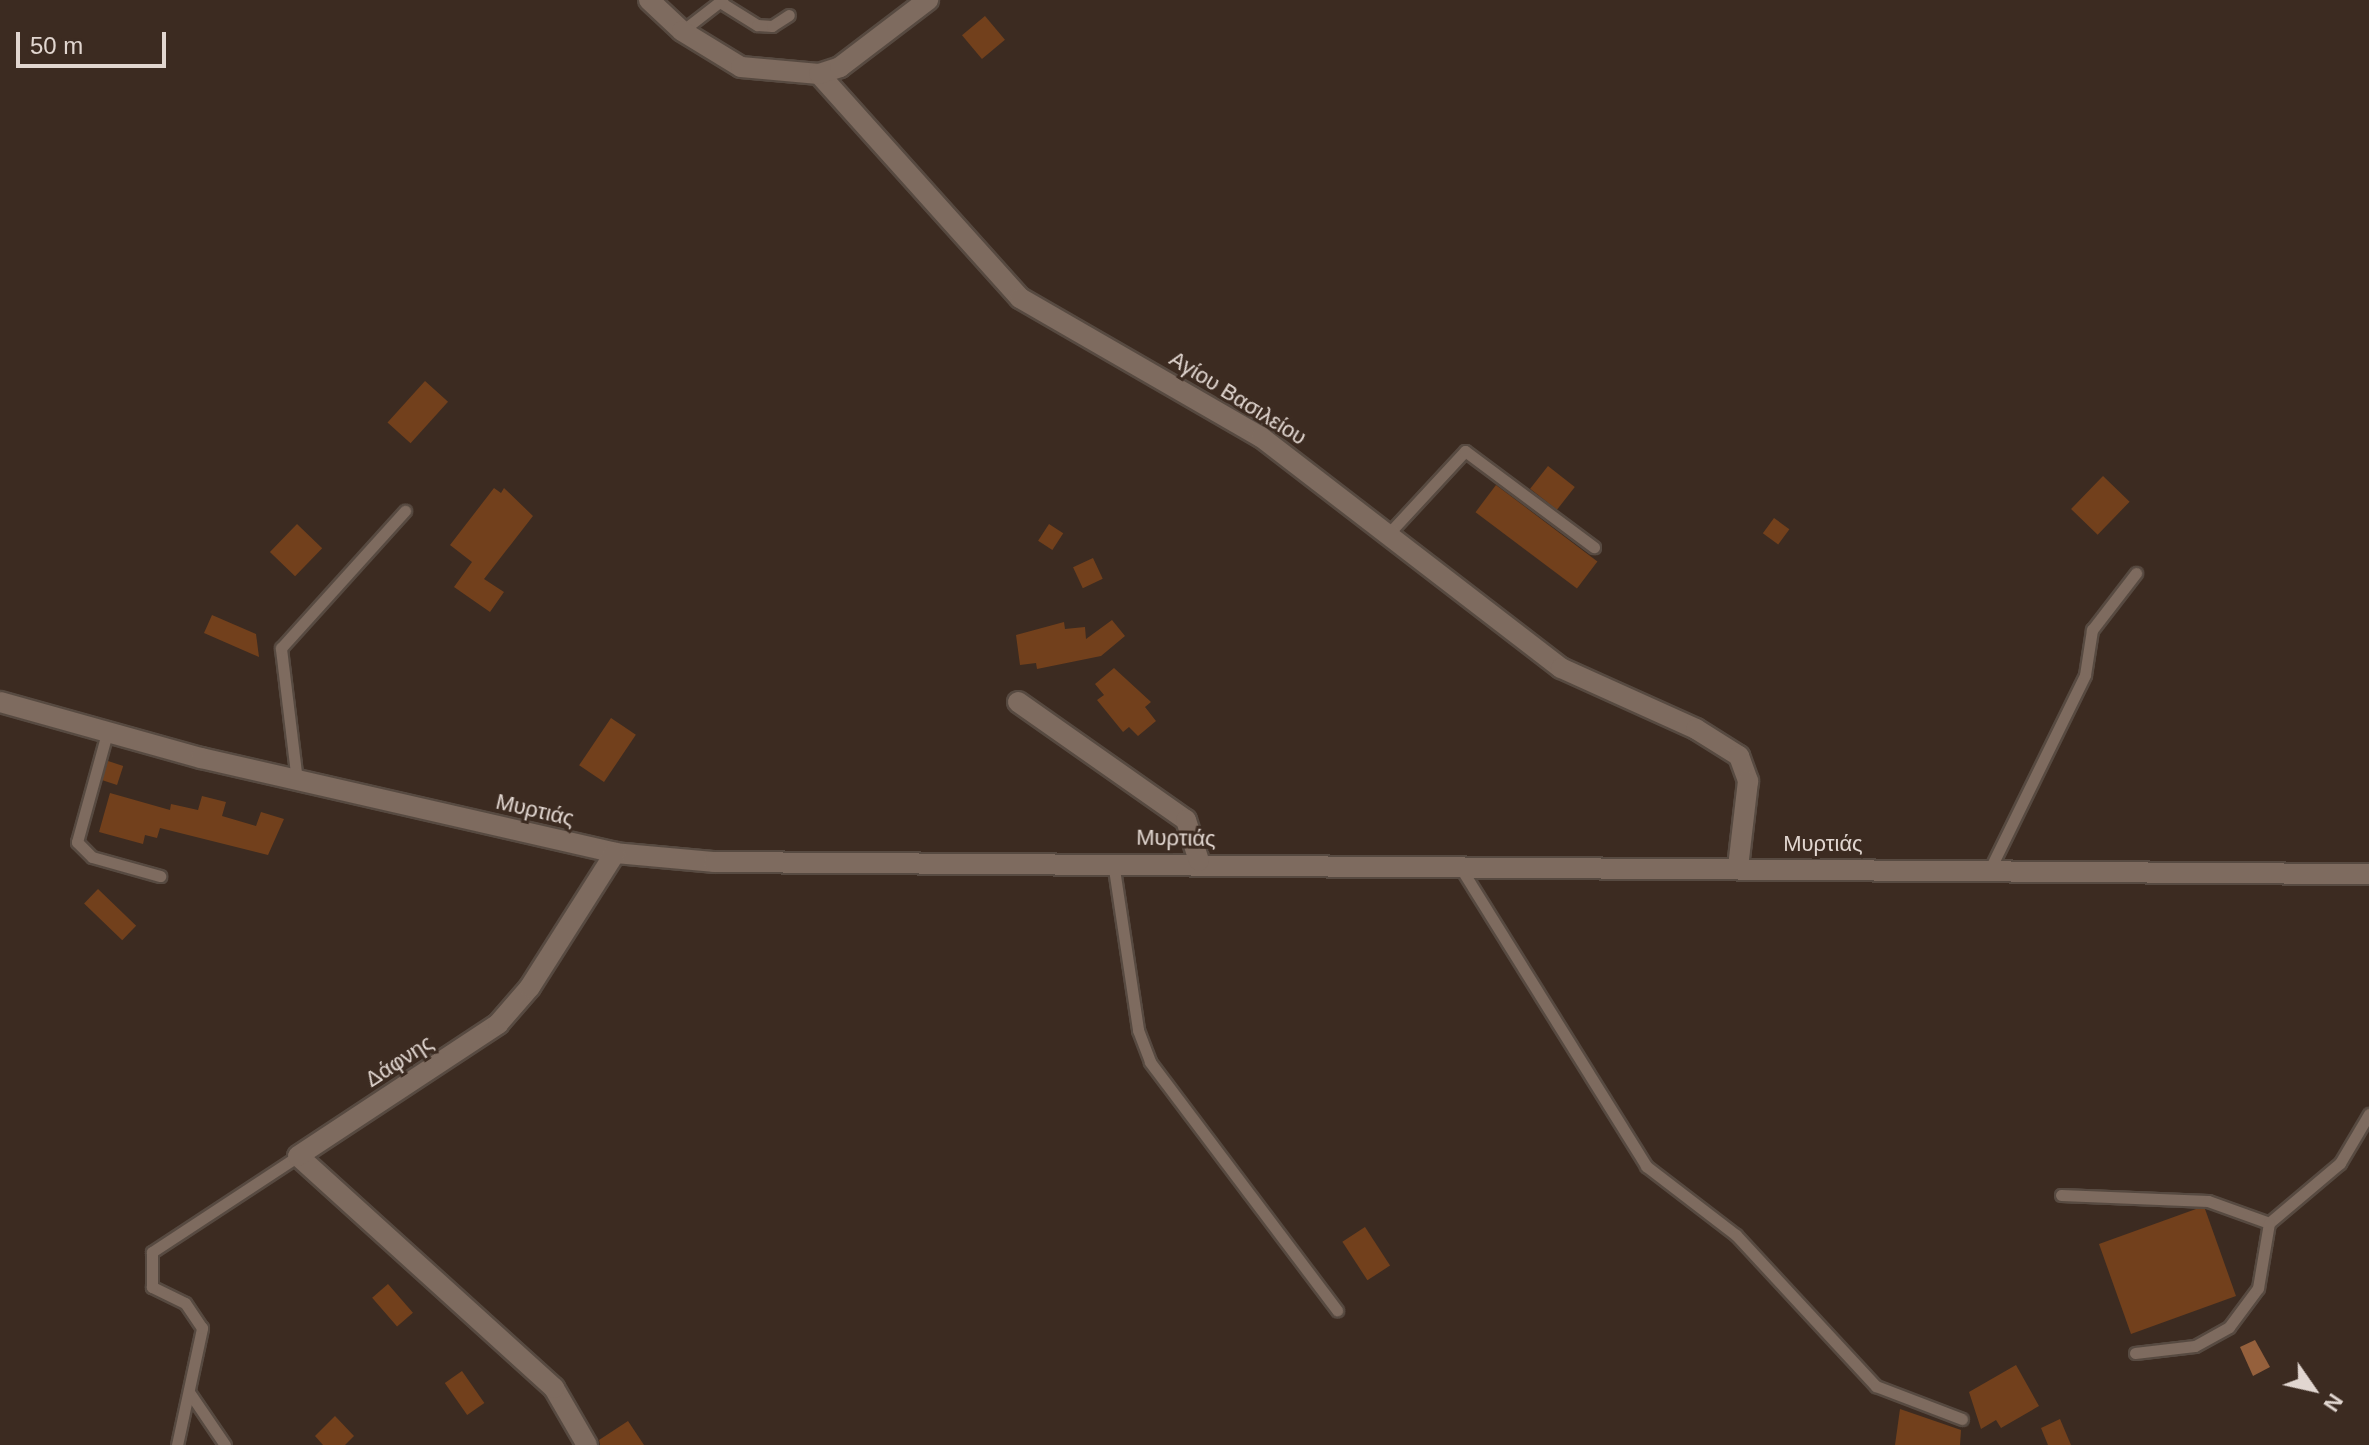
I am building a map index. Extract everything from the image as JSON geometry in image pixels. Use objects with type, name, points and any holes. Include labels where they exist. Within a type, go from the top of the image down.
[{"type":"street","points":[[649,0],[682,31],[741,67],[819,74],[840,67],[928,0]]},
{"type":"street","name":"Αγίου Βασιλείου","points":[[819,74],[1020,298],[1261,437],[1391,531],[1561,668],[1696,729],[1739,756],[1748,781],[1738,868]]},
{"type":"street","name":"Μυρτιάς","points":[[0,702],[107,733],[297,781],[615,853],[714,862],[1199,861],[1462,870],[1991,867],[2369,874]]},
{"type":"street","points":[[1018,702],[1186,820],[1199,861]]},
{"type":"street","name":"Δάφνης","points":[[298,1156],[498,1024],[530,987],[615,853]]},
{"type":"street","points":[[298,1156],[554,1388],[587,1445]]},
{"type":"lane","points":[[682,31],[721,1],[757,25],[772,26],[789,15]]},
{"type":"lane","points":[[1391,531],[1465,451],[1594,547]]},
{"type":"lane","points":[[297,781],[281,648],[405,511]]},
{"type":"lane","points":[[1991,867],[2085,675],[2092,630],[2136,573]]},
{"type":"lane","points":[[107,733],[77,842],[92,857],[160,876]]},
{"type":"lane","points":[[1113,861],[1138,1030],[1150,1062],[1337,1310]]},
{"type":"lane","points":[[1462,870],[1646,1166],[1736,1235],[1876,1386],[1894,1398],[1962,1419]]},
{"type":"lane","points":[[2135,1353],[2195,1346],[2229,1327],[2258,1288],[2269,1223],[2340,1163],[2369,1114]]},
{"type":"lane","name":"Δάφνης","points":[[189,1392],[202,1328],[185,1303],[152,1287],[152,1252],[298,1156]]},
{"type":"lane","points":[[2061,1195],[2208,1201],[2269,1223]]},
{"type":"lane","points":[[177,1445],[189,1392]]},
{"type":"lane","points":[[189,1392],[225,1445]]},
{"type":"shaded area","points":[[2255,1340],[2270,1367],[2253,1376],[2240,1347]]},
{"type":"building","points":[[985,16],[1005,40],[982,59],[962,35]]},
{"type":"building","points":[[425,381],[448,402],[411,443],[388,423]]},
{"type":"building","points":[[1548,466],[1575,487],[1557,510],[1530,489]]},
{"type":"building","points":[[2103,476],[2130,502],[2098,535],[2071,509]]},
{"type":"building","points":[[1496,485],[1597,561],[1577,589],[1476,512]]},
{"type":"building","points":[[494,488],[501,493],[504,488],[533,516],[484,579],[504,592],[490,612],[454,587],[472,562],[450,545]]},
{"type":"building","points":[[1774,518],[1789,529],[1778,545],[1763,533]]},
{"type":"building","points":[[297,524],[322,548],[295,576],[270,552]]},
{"type":"building","points":[[1049,524],[1063,533],[1052,550],[1038,541]]},
{"type":"building","points":[[1093,558],[1103,579],[1083,588],[1073,567]]},
{"type":"building","points":[[212,615],[256,634],[259,657],[204,633]]},
{"type":"building","points":[[1112,620],[1125,636],[1101,656],[1037,669],[1036,663],[1020,665],[1016,635],[1064,622],[1065,629],[1085,627],[1086,639]]},
{"type":"building","points":[[1114,668],[1151,702],[1145,707],[1156,721],[1138,736],[1129,727],[1123,732],[1097,700],[1104,695],[1095,684]]},
{"type":"building","points":[[611,718],[636,735],[604,782],[579,765]]},
{"type":"building","points":[[108,761],[123,766],[117,785],[102,780]]},
{"type":"building","points":[[110,793],[170,810],[171,804],[198,810],[202,796],[226,802],[222,816],[256,826],[261,812],[284,819],[268,855],[160,828],[157,838],[145,835],[143,844],[99,832]]},
{"type":"building","points":[[98,889],[136,926],[122,940],[84,903]]},
{"type":"building","points":[[2196,1209],[2205,1209],[2236,1296],[2131,1334],[2099,1244]]},
{"type":"building","points":[[1365,1227],[1390,1266],[1367,1280],[1342,1242]]},
{"type":"building","points":[[388,1284],[413,1313],[397,1326],[372,1298]]},
{"type":"building","points":[[2016,1365],[2039,1406],[2001,1428],[1996,1420],[1981,1429],[1969,1392]]},
{"type":"building","points":[[462,1371],[484,1403],[467,1415],[445,1383]]},
{"type":"building","points":[[1900,1409],[1961,1430],[1960,1445],[1895,1445]]},
{"type":"building","points":[[335,1416],[354,1436],[345,1445],[323,1445],[315,1436]]},
{"type":"building","points":[[2060,1419],[2071,1445],[2048,1445],[2041,1428]]},
{"type":"building","points":[[628,1421],[644,1445],[600,1445],[599,1440]]}]
